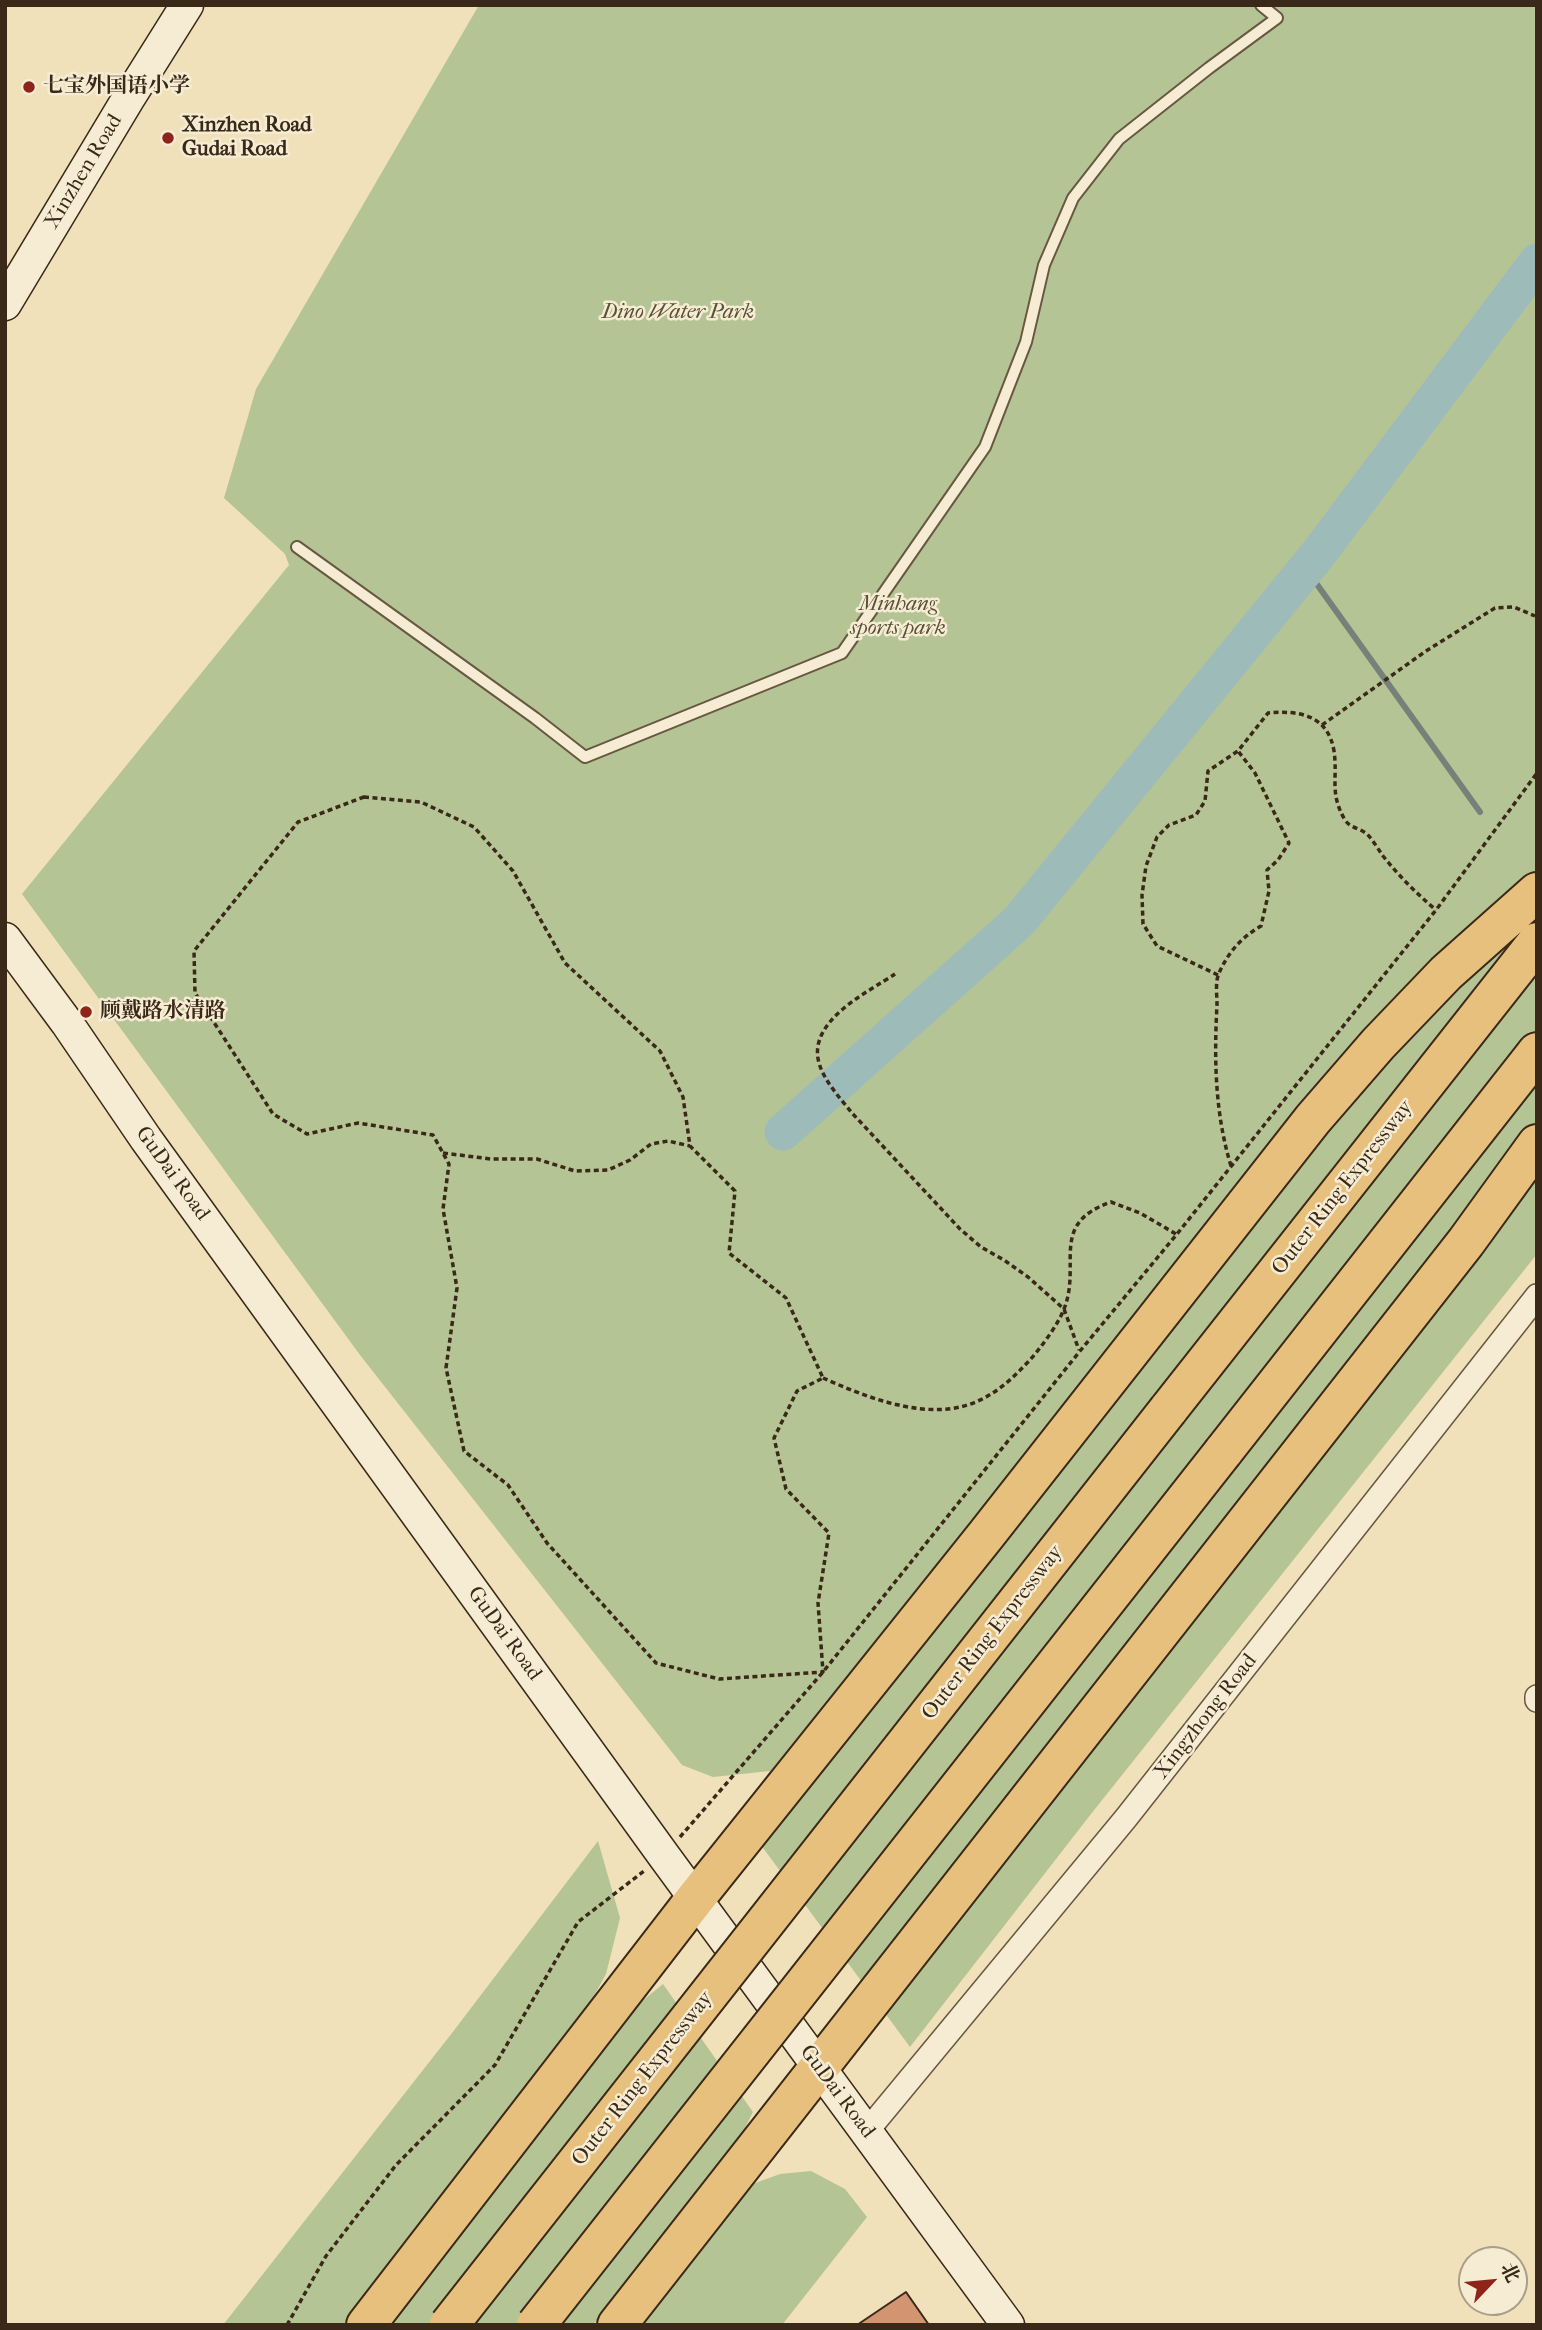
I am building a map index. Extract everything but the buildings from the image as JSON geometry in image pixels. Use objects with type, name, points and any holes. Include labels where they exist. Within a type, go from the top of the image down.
[{"type":"highway","points":[[366,2325],[695,1899],[1313,1119],[1378,1044],[1446,972],[1537,892]]},
{"type":"highway","name":"Outer Ring Expressway","points":[[449,2325],[1537,942]]},
{"type":"highway","points":[[536,2325],[1537,1052]]},
{"type":"highway","points":[[617,2325],[1466,1242],[1537,1144]]},
{"type":"main road","name":"Xinzhen Road","points":[[5,304],[187,5]]},
{"type":"main road","name":"GuDai Road","points":[[5,939],[67,1023],[146,1139],[695,1899],[1007,2325]]},
{"type":"street","name":"Xingzhong Road","points":[[867,2131],[1126,1818],[1537,1296]]},
{"type":"lane","points":[[297,547],[536,718],[585,757],[842,653],[985,447],[1026,342],[1044,265],[1073,198],[1119,139],[1277,18],[1261,5]]},
{"type":"path","points":[[1322,725],[1426,651],[1495,608],[1514,607],[1536,614],[1537,623]]},
{"type":"path","points":[[1218,975],[1157,946],[1143,924],[1142,895],[1146,866],[1157,837],[1169,825],[1196,815],[1205,801],[1208,771],[1238,751],[1268,713],[1291,711],[1311,717],[1322,725],[1331,738],[1334,754],[1333,783],[1338,806],[1347,824],[1366,833],[1410,888],[1436,910]]},
{"type":"path","points":[[1231,1166],[1223,1138],[1218,1099],[1215,1040],[1218,975],[1242,937],[1261,926],[1269,891],[1267,870],[1278,860],[1289,842],[1255,772],[1238,751]]},
{"type":"path","points":[[287,2325],[326,2256],[396,2165],[495,2066],[578,1922],[664,1856],[823,1672],[1436,910],[1537,773]]},
{"type":"path","points":[[690,1146],[683,1097],[660,1051],[565,963],[513,871],[474,827],[421,802],[364,797],[298,822],[194,951],[195,993],[273,1114],[307,1134],[358,1123],[433,1135],[449,1164],[443,1209],[457,1288],[446,1368],[464,1451],[508,1485],[547,1543],[656,1663],[719,1679],[823,1672]]},
{"type":"path","points":[[895,974],[847,1005],[828,1023],[818,1045],[819,1063],[852,1113],[960,1229],[981,1247],[1028,1277],[1064,1310],[1080,1351]]},
{"type":"path","points":[[443,1153],[491,1159],[537,1159],[575,1171],[608,1170],[630,1160],[651,1144],[660,1142],[690,1146],[735,1191],[729,1253],[786,1298],[823,1378],[861,1395],[912,1407],[943,1410],[977,1402],[1008,1384],[1035,1354],[1064,1310],[1070,1283],[1069,1247],[1079,1222],[1092,1208],[1111,1202],[1140,1213],[1177,1234]]},
{"type":"path","points":[[823,1378],[796,1391],[774,1437],[786,1489],[829,1533],[818,1603],[823,1672]]},
{"type":"green space","name":"Minhang sports park","points":[[479,5],[1537,5],[1537,1254],[1091,1814],[910,2047],[738,1814],[770,1771],[713,1777],[682,1765],[360,1355],[22,894],[289,565],[285,554],[224,498],[256,389]]},
{"type":"green space","points":[[598,1841],[620,1918],[606,1974],[583,2016],[343,2325],[223,2325],[452,2033]]},
{"type":"green space","points":[[663,1984],[753,2112],[738,2142],[593,2325],[388,2325],[641,2002]]},
{"type":"green space","points":[[811,2171],[845,2189],[867,2217],[782,2325],[636,2325],[747,2186],[780,2174]]},
{"type":"waterway","points":[[783,1132],[1019,921],[1319,553],[1537,262]]},
{"type":"waterway","points":[[1306,569],[1480,812]]},
{"type":"place","name":"七宝外国语小学","points":[[29,87]]},
{"type":"place","name":"Xinzhen Road Gudai Road","points":[[168,138]]},
{"type":"place","name":"顾戴路水清路","points":[[86,1012]]},
{"type":"park label","name":"Dino Water Park","points":[[678,313]]}]
